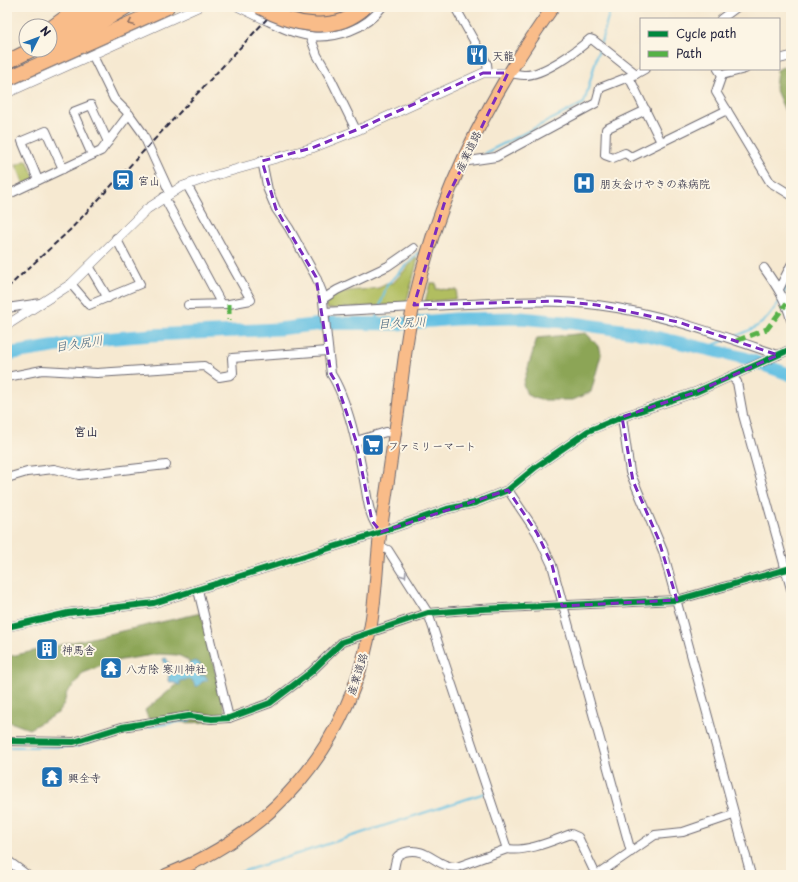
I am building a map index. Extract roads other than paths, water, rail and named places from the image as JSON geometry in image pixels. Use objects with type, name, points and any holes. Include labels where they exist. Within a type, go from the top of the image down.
[{"type":"highway","points":[[58,23],[80,7]]},
{"type":"highway","points":[[58,35],[106,7]]},
{"type":"highway","points":[[7,74],[51,52],[126,7]]},
{"type":"highway","points":[[7,79],[166,7]]},
{"type":"highway","points":[[260,7],[279,17],[301,23],[332,24],[353,16],[365,7]]},
{"type":"highway","points":[[278,7],[302,20],[332,24]]},
{"type":"highway","points":[[300,7],[320,13],[336,12],[350,7]]},
{"type":"highway","points":[[7,59],[18,52]]},
{"type":"highway","points":[[7,62],[18,56]]},
{"type":"main road","name":"産業道路","points":[[166,875],[196,862],[233,842],[257,823],[292,790],[316,760],[339,723],[357,681],[369,633],[379,546],[407,341],[420,278],[444,204],[462,162],[508,73],[553,7]]},
{"type":"street","points":[[7,93],[93,56],[198,7]]},
{"type":"street","points":[[239,7],[281,27],[310,36],[334,35],[350,31],[368,22],[382,7]]},
{"type":"street","points":[[455,7],[487,64],[488,72]]},
{"type":"street","points":[[722,18],[737,7]]},
{"type":"street","points":[[310,36],[317,55],[331,79],[356,130]]},
{"type":"street","points":[[7,325],[71,284],[147,209],[167,195],[187,185],[262,161],[312,148],[483,73],[488,72],[524,75],[537,72],[578,49],[590,39],[594,40],[633,76],[646,110],[661,142]]},
{"type":"street","points":[[93,56],[114,99],[129,114],[149,145],[167,195],[221,303]]},
{"type":"street","points":[[780,59],[791,56]]},
{"type":"street","points":[[462,162],[496,157],[596,103],[600,88],[633,76],[643,70]]},
{"type":"street","points":[[737,70],[720,72],[716,92],[770,182],[791,195]]},
{"type":"street","points":[[92,155],[73,112],[91,105],[108,142]]},
{"type":"street","points":[[646,110],[606,130],[605,156],[613,158],[625,154],[631,157],[727,110]]},
{"type":"street","points":[[8,193],[101,151],[129,114]]},
{"type":"street","points":[[38,180],[22,141],[46,131],[63,169]]},
{"type":"street","points":[[262,161],[268,190],[276,208],[289,228],[316,277],[323,299],[330,374],[337,384],[356,441],[371,516],[381,532]]},
{"type":"street","points":[[187,185],[251,300],[229,304],[188,305]]},
{"type":"street","points":[[71,284],[89,305],[140,284],[116,238]]},
{"type":"street","points":[[323,299],[337,290],[388,266],[414,248]]},
{"type":"street","points":[[779,289],[791,265]]},
{"type":"street","points":[[89,266],[108,298]]},
{"type":"street","points":[[764,268],[779,289],[788,306],[791,320]]},
{"type":"street","points":[[324,314],[413,307],[558,301],[597,304],[664,318],[777,355]]},
{"type":"street","points":[[7,308],[42,304]]},
{"type":"street","points":[[7,627],[68,613],[154,603],[381,532],[447,509],[475,503],[508,490],[571,441],[588,431],[622,417],[696,392],[791,349]]},
{"type":"street","points":[[7,377],[42,370],[96,373],[204,366],[219,377],[233,373],[232,358],[327,350]]},
{"type":"street","points":[[735,375],[744,415],[788,569],[791,589]]},
{"type":"street","points":[[622,417],[632,476],[658,538],[677,600],[733,815],[751,875]]},
{"type":"street","points":[[356,441],[386,432],[395,433]]},
{"type":"street","points":[[7,478],[28,472],[54,469],[79,476],[166,465]]},
{"type":"street","points":[[508,490],[537,533],[552,565],[630,852]]},
{"type":"street","points":[[379,546],[388,550],[428,613],[507,849]]},
{"type":"street","points":[[7,742],[74,742],[122,727],[189,716],[212,719],[229,718],[270,703],[311,672],[342,642],[428,613],[480,609],[677,600],[788,569]]},
{"type":"street","points":[[198,590],[229,718]]},
{"type":"street","points":[[393,875],[397,857],[412,850],[421,851],[450,867],[457,867],[507,849],[514,850],[540,845],[571,834],[578,837],[596,875],[655,835],[683,832],[733,815]]},
{"type":"street","points":[[7,860],[27,875]]},
{"type":"water","points":[[166,658],[170,666],[185,671],[190,663],[196,661],[201,665],[197,668],[198,673],[201,676],[205,675],[208,680],[202,682],[197,687],[191,679],[180,681],[180,685],[168,681],[169,674],[164,669],[165,664],[163,659]]},
{"type":"waterway","points":[[601,42],[611,7]]},
{"type":"waterway","points":[[485,153],[584,103],[599,49]]},
{"type":"waterway","points":[[380,306],[387,285],[418,253]]},
{"type":"waterway","points":[[783,294],[791,279]]},
{"type":"waterway","points":[[734,337],[756,327],[766,319],[780,300]]},
{"type":"waterway","points":[[374,323],[379,311]]},
{"type":"waterway","name":"目久尻川","points":[[7,354],[103,339],[152,335],[278,329],[331,323],[398,324],[455,319],[521,318],[574,323],[634,332],[745,358],[791,375]]},
{"type":"waterway","points":[[705,348],[726,340]]},
{"type":"waterway","points":[[7,747],[74,747],[129,730],[190,720]]},
{"type":"waterway","points":[[232,875],[485,793]]},
{"type":"railway","points":[[7,288],[70,230],[278,7]]},
{"type":"place","name":"天龍","points":[[477,55]]},
{"type":"place","name":"宮山","points":[[123,180]]},
{"type":"place","name":"朋友会けやきの森病院","points":[[584,183]]},
{"type":"place","name":"ファミリーマート","points":[[373,445]]},
{"type":"place","name":"神馬舎","points":[[47,649]]},
{"type":"place","name":"八方除 寒川神社","points":[[111,668]]},
{"type":"place","name":"興全寺","points":[[52,777]]},
{"type":"district","name":"宮山","points":[[86,431]]}]
